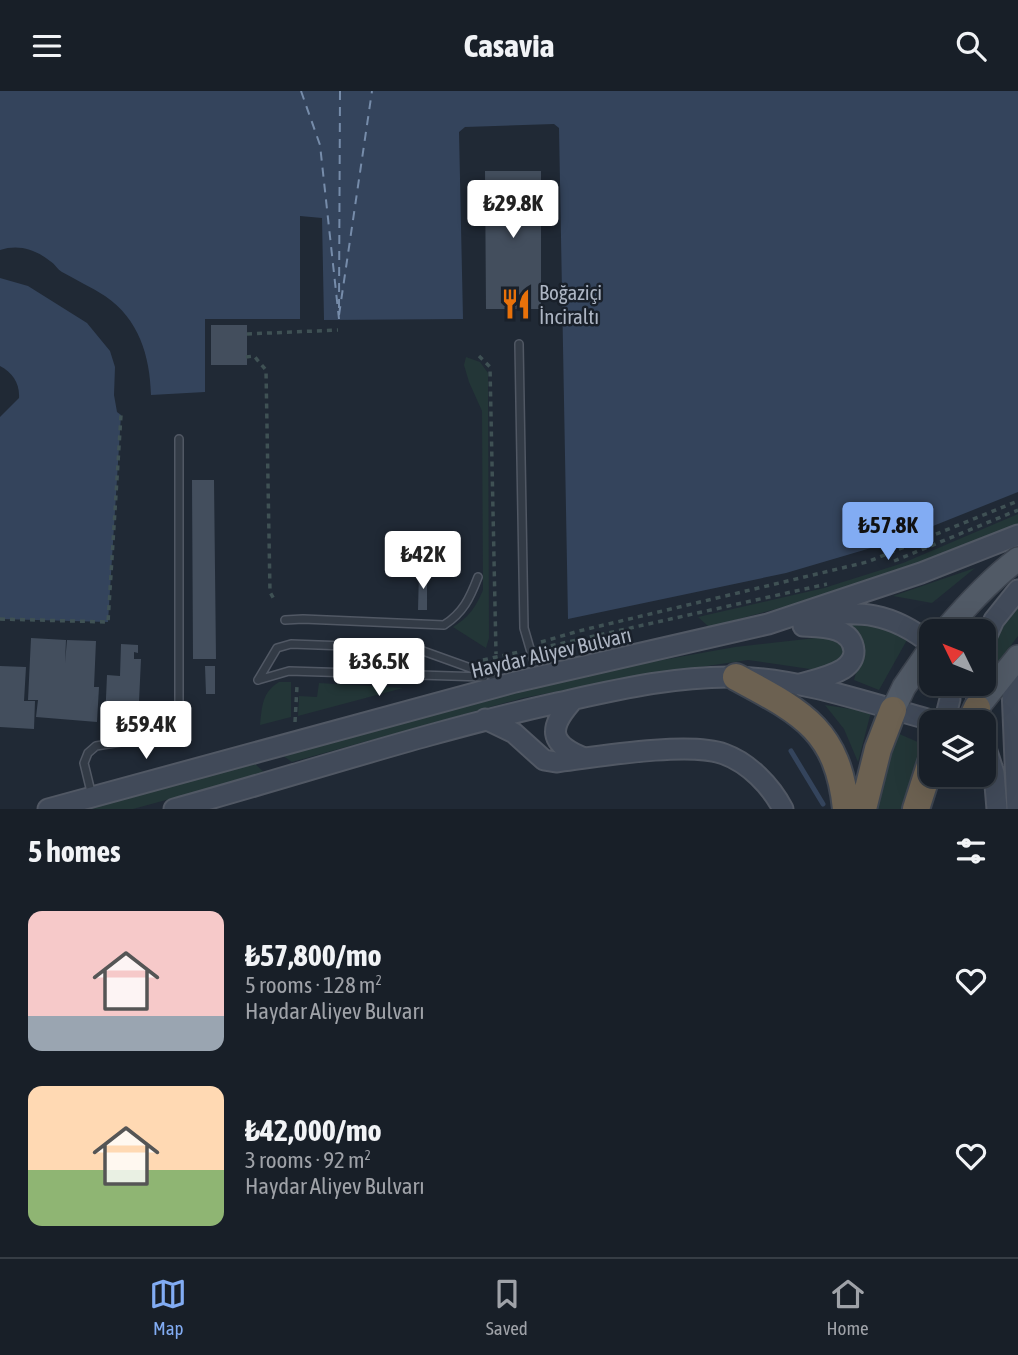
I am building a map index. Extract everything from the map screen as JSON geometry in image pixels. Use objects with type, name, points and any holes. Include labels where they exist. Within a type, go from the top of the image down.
[{"type":"highway","points":[[736,677],[789,706],[813,725],[828,744],[837,763],[844,786],[846,809]]},
{"type":"highway","points":[[863,809],[878,749],[893,710]]},
{"type":"highway","points":[[916,809],[923,787]]},
{"type":"highway","points":[[930,809],[939,787]]},
{"type":"main road","name":"Haydar Aliyev Bulvarı","points":[[48,809],[515,682],[768,624],[921,573],[1018,534]]},
{"type":"main road","points":[[955,619],[998,574],[1018,559]]},
{"type":"main road","points":[[995,619],[1018,590]]},
{"type":"main road","points":[[768,624],[830,614],[862,614],[888,618],[919,635]]},
{"type":"main road","points":[[768,624],[834,628],[841,631],[851,643],[854,654],[847,666],[833,674],[799,684]]},
{"type":"main road","points":[[975,710],[1018,657]]},
{"type":"main road","points":[[1017,809],[1012,689],[1018,657]]},
{"type":"main road","points":[[893,710],[919,664]]},
{"type":"main road","points":[[174,809],[485,719],[643,684],[690,678],[736,677],[799,684],[919,717]]},
{"type":"main road","points":[[573,699],[560,715],[555,736],[566,751],[585,758]]},
{"type":"main road","points":[[485,719],[513,733],[544,760],[556,762],[651,751],[692,750],[722,753],[738,760],[764,782],[783,809]]},
{"type":"main road","points":[[995,787],[997,809]]},
{"type":"lane","points":[[519,344],[524,628],[533,659]]},
{"type":"lane","points":[[93,797],[84,763],[91,749],[164,735],[171,730],[179,717],[179,439]]},
{"type":"lane","points":[[285,620],[444,625],[469,601],[478,577]]},
{"type":"lane","points":[[492,677],[289,671],[258,680],[277,648],[291,644],[401,647],[423,651],[492,677],[515,682]]},
{"type":"path","points":[[247,334],[338,330]]},
{"type":"path","points":[[246,357],[254,356],[265,370],[270,592],[275,601]]},
{"type":"path","points":[[479,356],[491,367],[496,654]]},
{"type":"path","points":[[0,619],[108,622],[121,415]]},
{"type":"path","points":[[529,646],[579,631],[769,588],[867,562],[1018,501]]},
{"type":"path","points":[[883,566],[1018,510]]},
{"type":"path","points":[[556,644],[830,583]]},
{"type":"path","points":[[295,722],[297,686]]},
{"type":"shaded area","points":[[466,357],[480,362],[488,373],[489,638],[486,648],[453,627],[471,611],[483,590],[482,411],[469,382],[464,365]]},
{"type":"shaded area","points":[[1018,514],[1018,524],[947,553],[829,595],[709,627],[698,617],[824,588],[903,563]]},
{"type":"shaded area","points":[[975,568],[932,603],[893,596]]},
{"type":"shaded area","points":[[1018,603],[1018,636],[996,665],[996,639],[1005,619]]},
{"type":"shaded area","points":[[899,623],[912,631],[879,690],[854,680],[863,647],[848,624]]},
{"type":"shaded area","points":[[833,636],[845,648],[846,664],[837,673],[748,660],[639,676],[523,698],[292,762],[282,755],[595,672],[735,647]]},
{"type":"shaded area","points":[[279,682],[291,682],[291,717],[260,725],[266,695]]},
{"type":"shaded area","points":[[319,683],[403,688],[298,716],[299,696],[317,697]]},
{"type":"shaded area","points":[[825,705],[871,712],[858,762],[844,729]]},
{"type":"shaded area","points":[[897,733],[919,743],[919,768],[904,809],[877,809]]},
{"type":"shaded area","points":[[253,762],[265,773],[133,809],[81,809]]},
{"type":"water","points":[[0,91],[1018,91],[1018,492],[898,540],[786,573],[568,619],[559,128],[554,124],[465,127],[459,132],[463,319],[324,320],[322,218],[300,216],[300,319],[205,319],[205,392],[151,395],[148,366],[140,339],[117,305],[62,272],[38,253],[20,248],[0,250]]},
{"type":"water","points":[[0,278],[28,286],[87,323],[110,351],[115,367],[114,395],[117,412],[121,415],[108,622],[0,619],[0,417],[19,398],[19,393],[15,379],[0,366]]},
{"type":"building","points":[[485,171],[541,171],[541,309],[486,309]]},
{"type":"building","points":[[211,325],[247,325],[247,365],[211,365]]},
{"type":"building","points":[[192,480],[214,480],[216,659],[193,659]]},
{"type":"building","points":[[419,572],[427,572],[427,610],[418,610]]},
{"type":"building","points":[[31,638],[66,640],[65,663],[67,640],[96,641],[94,687],[99,687],[97,722],[36,717],[38,700],[28,700]]},
{"type":"building","points":[[121,644],[138,645],[138,653],[134,652],[134,659],[141,659],[138,723],[105,721],[107,675],[120,676]]},
{"type":"building","points":[[0,666],[26,667],[24,701],[35,701],[34,729],[0,727]]},
{"type":"building","points":[[205,666],[215,666],[215,694],[206,694]]},
{"type":"waterway","points":[[791,751],[823,804]]},
{"type":"ferry route","points":[[301,91],[320,145],[339,319]]},
{"type":"ferry route","points":[[339,308],[340,91]]},
{"type":"ferry route","points":[[339,315],[372,91]]},
{"type":"place","name":"Boğaziçi İnciraltı","points":[[516,304]]}]
